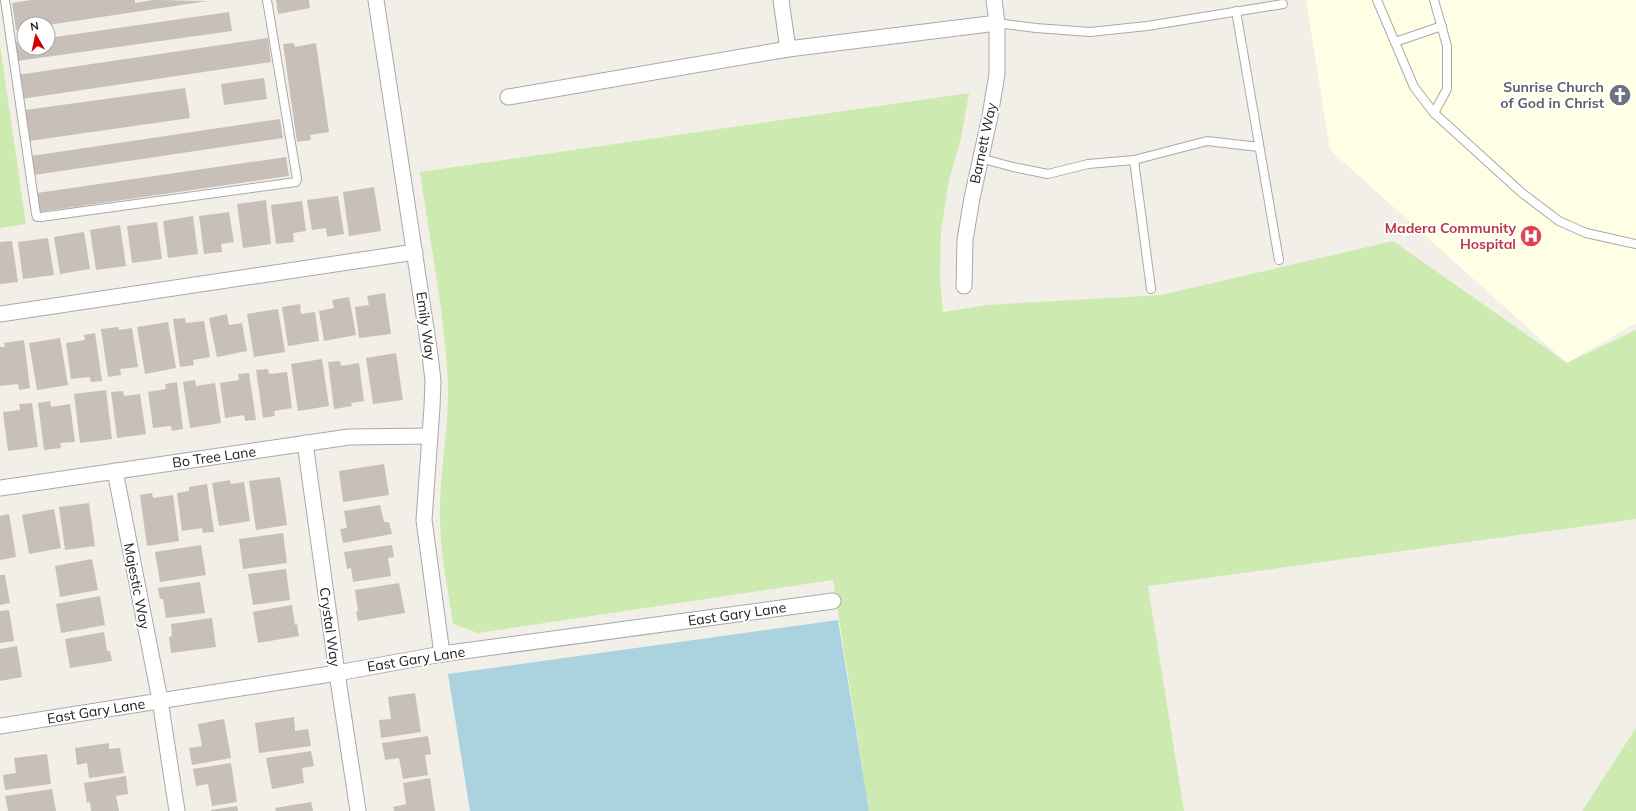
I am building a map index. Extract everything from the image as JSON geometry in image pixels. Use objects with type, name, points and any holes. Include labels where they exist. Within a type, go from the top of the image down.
[{"type":"street","name":"Emily Way","points":[[376,0],[415,252],[433,381],[424,520],[442,654]]},
{"type":"street","points":[[781,0],[788,49]]},
{"type":"street","name":"Barnett Way","points":[[964,286],[965,240],[997,74],[997,23],[994,0]]},
{"type":"street","points":[[508,97],[788,49],[997,23]]},
{"type":"street","points":[[0,314],[415,252]]},
{"type":"street","name":"Bo Tree Lane","points":[[0,488],[349,437],[430,436]]},
{"type":"street","name":"Crystal Way","points":[[305,444],[358,811]]},
{"type":"street","name":"Majestic Way","points":[[115,471],[160,700],[176,811]]},
{"type":"street","name":"East Gary Lane","points":[[0,726],[337,673],[442,654],[833,600]]},
{"type":"lane","points":[[6,0],[37,217],[296,182],[297,179],[267,0]]},
{"type":"lane","points":[[1377,0],[1414,88],[1434,113],[1522,193],[1559,221],[1586,233],[1636,244]]},
{"type":"lane","points":[[1434,0],[1447,46],[1447,89],[1434,113]]},
{"type":"lane","points":[[997,23],[1036,28],[1090,32],[1147,26],[1283,4]]},
{"type":"lane","points":[[1236,11],[1279,260]]},
{"type":"lane","points":[[1395,42],[1442,26]]},
{"type":"lane","points":[[980,158],[1013,167],[1048,174],[1088,164],[1134,160],[1207,141],[1259,147]]},
{"type":"lane","points":[[1134,160],[1151,289]]},
{"type":"shaded area","name":"Madera Community Hospital","points":[[1306,0],[1636,0],[1636,323],[1567,363],[1330,150]]},
{"type":"green space","points":[[0,45],[26,224],[0,228]]},
{"type":"green space","points":[[969,93],[961,138],[949,180],[941,231],[940,280],[943,312],[987,305],[1161,295],[1393,241],[1567,363],[1636,330],[1636,519],[1148,586],[1184,811],[869,811],[833,580],[478,633],[453,624],[440,531],[440,501],[446,435],[448,385],[444,332],[420,172]]},
{"type":"green space","points":[[1636,728],[1636,811],[1582,811]]},
{"type":"water","points":[[838,620],[869,811],[470,811],[448,674]]},
{"type":"building","points":[[31,0],[135,0],[135,3],[153,0],[208,1],[56,24],[56,16],[16,16],[16,30],[12,3]]},
{"type":"building","points":[[276,0],[309,0],[310,8],[278,14]]},
{"type":"building","points":[[229,12],[232,31],[56,56],[56,37]]},
{"type":"building","points":[[268,38],[271,62],[21,99],[17,75]]},
{"type":"building","points":[[14,43],[16,43],[16,55]]},
{"type":"building","points":[[294,43],[295,47],[316,43],[329,132],[310,135],[311,140],[297,142],[283,44]]},
{"type":"building","points":[[16,56],[53,56],[17,61]]},
{"type":"building","points":[[264,78],[267,99],[224,105],[221,84]]},
{"type":"building","points":[[185,88],[190,118],[29,141],[25,110]]},
{"type":"building","points":[[280,119],[283,138],[34,175],[31,156]]},
{"type":"building","points":[[286,157],[289,176],[39,212],[37,193]]},
{"type":"building","points":[[374,187],[381,231],[349,236],[343,192]]},
{"type":"building","points":[[338,196],[344,234],[327,237],[326,228],[312,230],[307,200]]},
{"type":"building","points":[[266,200],[271,244],[243,248],[237,204]]},
{"type":"building","points":[[302,201],[306,231],[293,233],[294,242],[276,244],[271,205]]},
{"type":"building","points":[[229,212],[234,242],[221,244],[222,252],[204,254],[199,216]]},
{"type":"building","points":[[193,216],[198,254],[168,258],[163,221]]},
{"type":"building","points":[[157,222],[162,259],[132,263],[127,226]]},
{"type":"building","points":[[120,225],[126,266],[96,270],[90,230]]},
{"type":"building","points":[[84,232],[90,269],[60,274],[54,237]]},
{"type":"building","points":[[48,238],[54,275],[23,279],[18,242]]},
{"type":"building","points":[[12,241],[18,282],[0,284],[0,242]]},
{"type":"building","points":[[385,293],[391,334],[359,338],[355,307],[369,305],[367,296]]},
{"type":"building","points":[[349,297],[356,335],[324,341],[319,311],[334,308],[332,300]]},
{"type":"building","points":[[300,304],[301,314],[315,312],[319,341],[288,346],[282,307]]},
{"type":"building","points":[[278,309],[285,352],[254,357],[247,314]]},
{"type":"building","points":[[227,314],[229,325],[242,323],[247,351],[217,357],[209,318]]},
{"type":"building","points":[[185,318],[186,323],[204,321],[210,357],[193,360],[194,365],[180,367],[173,319]]},
{"type":"building","points":[[168,322],[176,368],[145,374],[137,327]]},
{"type":"building","points":[[118,327],[119,330],[132,328],[138,367],[120,369],[121,375],[108,377],[101,329]]},
{"type":"building","points":[[95,333],[102,381],[91,382],[90,377],[71,379],[66,343],[85,340],[84,335]]},
{"type":"building","points":[[60,338],[68,385],[37,390],[29,343]]},
{"type":"building","points":[[24,340],[30,388],[19,390],[18,384],[0,386],[0,347],[5,347],[4,343]]},
{"type":"building","points":[[396,353],[403,400],[373,404],[366,358]]},
{"type":"building","points":[[322,359],[329,406],[298,411],[291,364]]},
{"type":"building","points":[[340,361],[341,366],[359,363],[364,401],[351,403],[352,406],[334,409],[328,362]]},
{"type":"building","points":[[268,369],[269,374],[287,372],[292,408],[274,411],[275,416],[263,418],[256,370]]},
{"type":"building","points":[[249,373],[256,420],[245,421],[244,415],[225,418],[220,383],[239,380],[238,374]]},
{"type":"building","points":[[195,380],[196,386],[215,383],[221,423],[190,428],[183,382]]},
{"type":"building","points":[[177,382],[183,429],[172,431],[171,426],[153,428],[148,392],[166,389],[165,384]]},
{"type":"building","points":[[106,390],[112,439],[80,443],[74,394]]},
{"type":"building","points":[[123,391],[124,396],[140,394],[146,434],[117,438],[111,392]]},
{"type":"building","points":[[50,401],[51,407],[70,404],[75,442],[60,443],[61,448],[44,450],[38,403]]},
{"type":"building","points":[[32,403],[38,447],[8,451],[3,412],[20,410],[19,404]]},
{"type":"building","points":[[384,464],[389,495],[343,502],[339,471]]},
{"type":"building","points":[[280,477],[287,525],[256,530],[249,481]]},
{"type":"building","points":[[230,480],[231,484],[244,482],[250,521],[219,526],[212,483]]},
{"type":"building","points":[[207,484],[214,532],[203,533],[202,528],[182,531],[177,493],[189,491],[189,487]]},
{"type":"building","points":[[152,493],[153,498],[173,495],[179,541],[147,546],[140,495]]},
{"type":"building","points":[[89,503],[95,546],[65,550],[59,507]]},
{"type":"building","points":[[380,505],[384,522],[389,522],[392,534],[343,543],[340,529],[347,528],[344,511]]},
{"type":"building","points":[[54,509],[61,548],[29,554],[22,515]]},
{"type":"building","points":[[9,514],[16,557],[0,560],[0,516]]},
{"type":"building","points":[[283,533],[287,563],[243,569],[239,539]]},
{"type":"building","points":[[201,545],[206,575],[160,582],[155,552]]},
{"type":"building","points":[[392,545],[394,557],[388,558],[391,576],[353,582],[351,568],[347,569],[344,552]]},
{"type":"building","points":[[92,559],[98,590],[60,597],[55,566]]},
{"type":"building","points":[[286,569],[290,600],[253,605],[248,574]]},
{"type":"building","points":[[0,575],[5,575],[10,603],[0,605]]},
{"type":"building","points":[[200,582],[205,613],[166,618],[163,599],[160,599],[158,588]]},
{"type":"building","points":[[399,583],[405,613],[358,621],[355,590]]},
{"type":"building","points":[[100,596],[105,625],[61,633],[56,604]]},
{"type":"building","points":[[292,605],[295,625],[297,624],[299,636],[258,643],[253,612]]},
{"type":"building","points":[[9,610],[14,641],[0,643],[0,611]]},
{"type":"building","points":[[212,618],[216,647],[171,653],[169,637],[172,636],[171,624]]},
{"type":"building","points":[[104,632],[107,651],[110,651],[112,661],[70,668],[65,639]]},
{"type":"building","points":[[17,646],[22,677],[0,681],[0,649]]},
{"type":"building","points":[[415,693],[421,732],[381,738],[379,720],[391,719],[388,697]]},
{"type":"building","points":[[294,717],[295,731],[308,729],[311,746],[259,753],[255,723]]},
{"type":"building","points":[[224,719],[231,758],[192,765],[189,748],[202,746],[198,724]]},
{"type":"building","points":[[428,736],[431,754],[425,755],[428,775],[403,779],[399,758],[385,760],[382,743]]},
{"type":"building","points":[[109,743],[109,749],[120,748],[124,773],[89,778],[87,763],[77,765],[75,748]]},
{"type":"building","points":[[311,751],[314,766],[302,768],[304,783],[272,789],[266,758]]},
{"type":"building","points":[[47,754],[51,784],[5,790],[3,775],[16,773],[14,758]]},
{"type":"building","points":[[231,763],[237,802],[212,806],[208,784],[196,786],[193,769]]},
{"type":"building","points":[[126,776],[128,794],[116,796],[119,811],[91,811],[90,802],[87,803],[84,783]]},
{"type":"building","points":[[430,778],[435,811],[394,811],[393,807],[406,804],[403,783]]},
{"type":"building","points":[[52,789],[56,811],[8,811],[5,796]]},
{"type":"building","points":[[311,802],[313,811],[276,811],[275,808]]},
{"type":"building","points":[[237,806],[238,811],[211,811],[211,810]]},
{"type":"place","name":"Sunrise Church of God in Christ","points":[[1620,95]]},
{"type":"place","name":"Madera Community Hospital","points":[[1531,236]]}]
